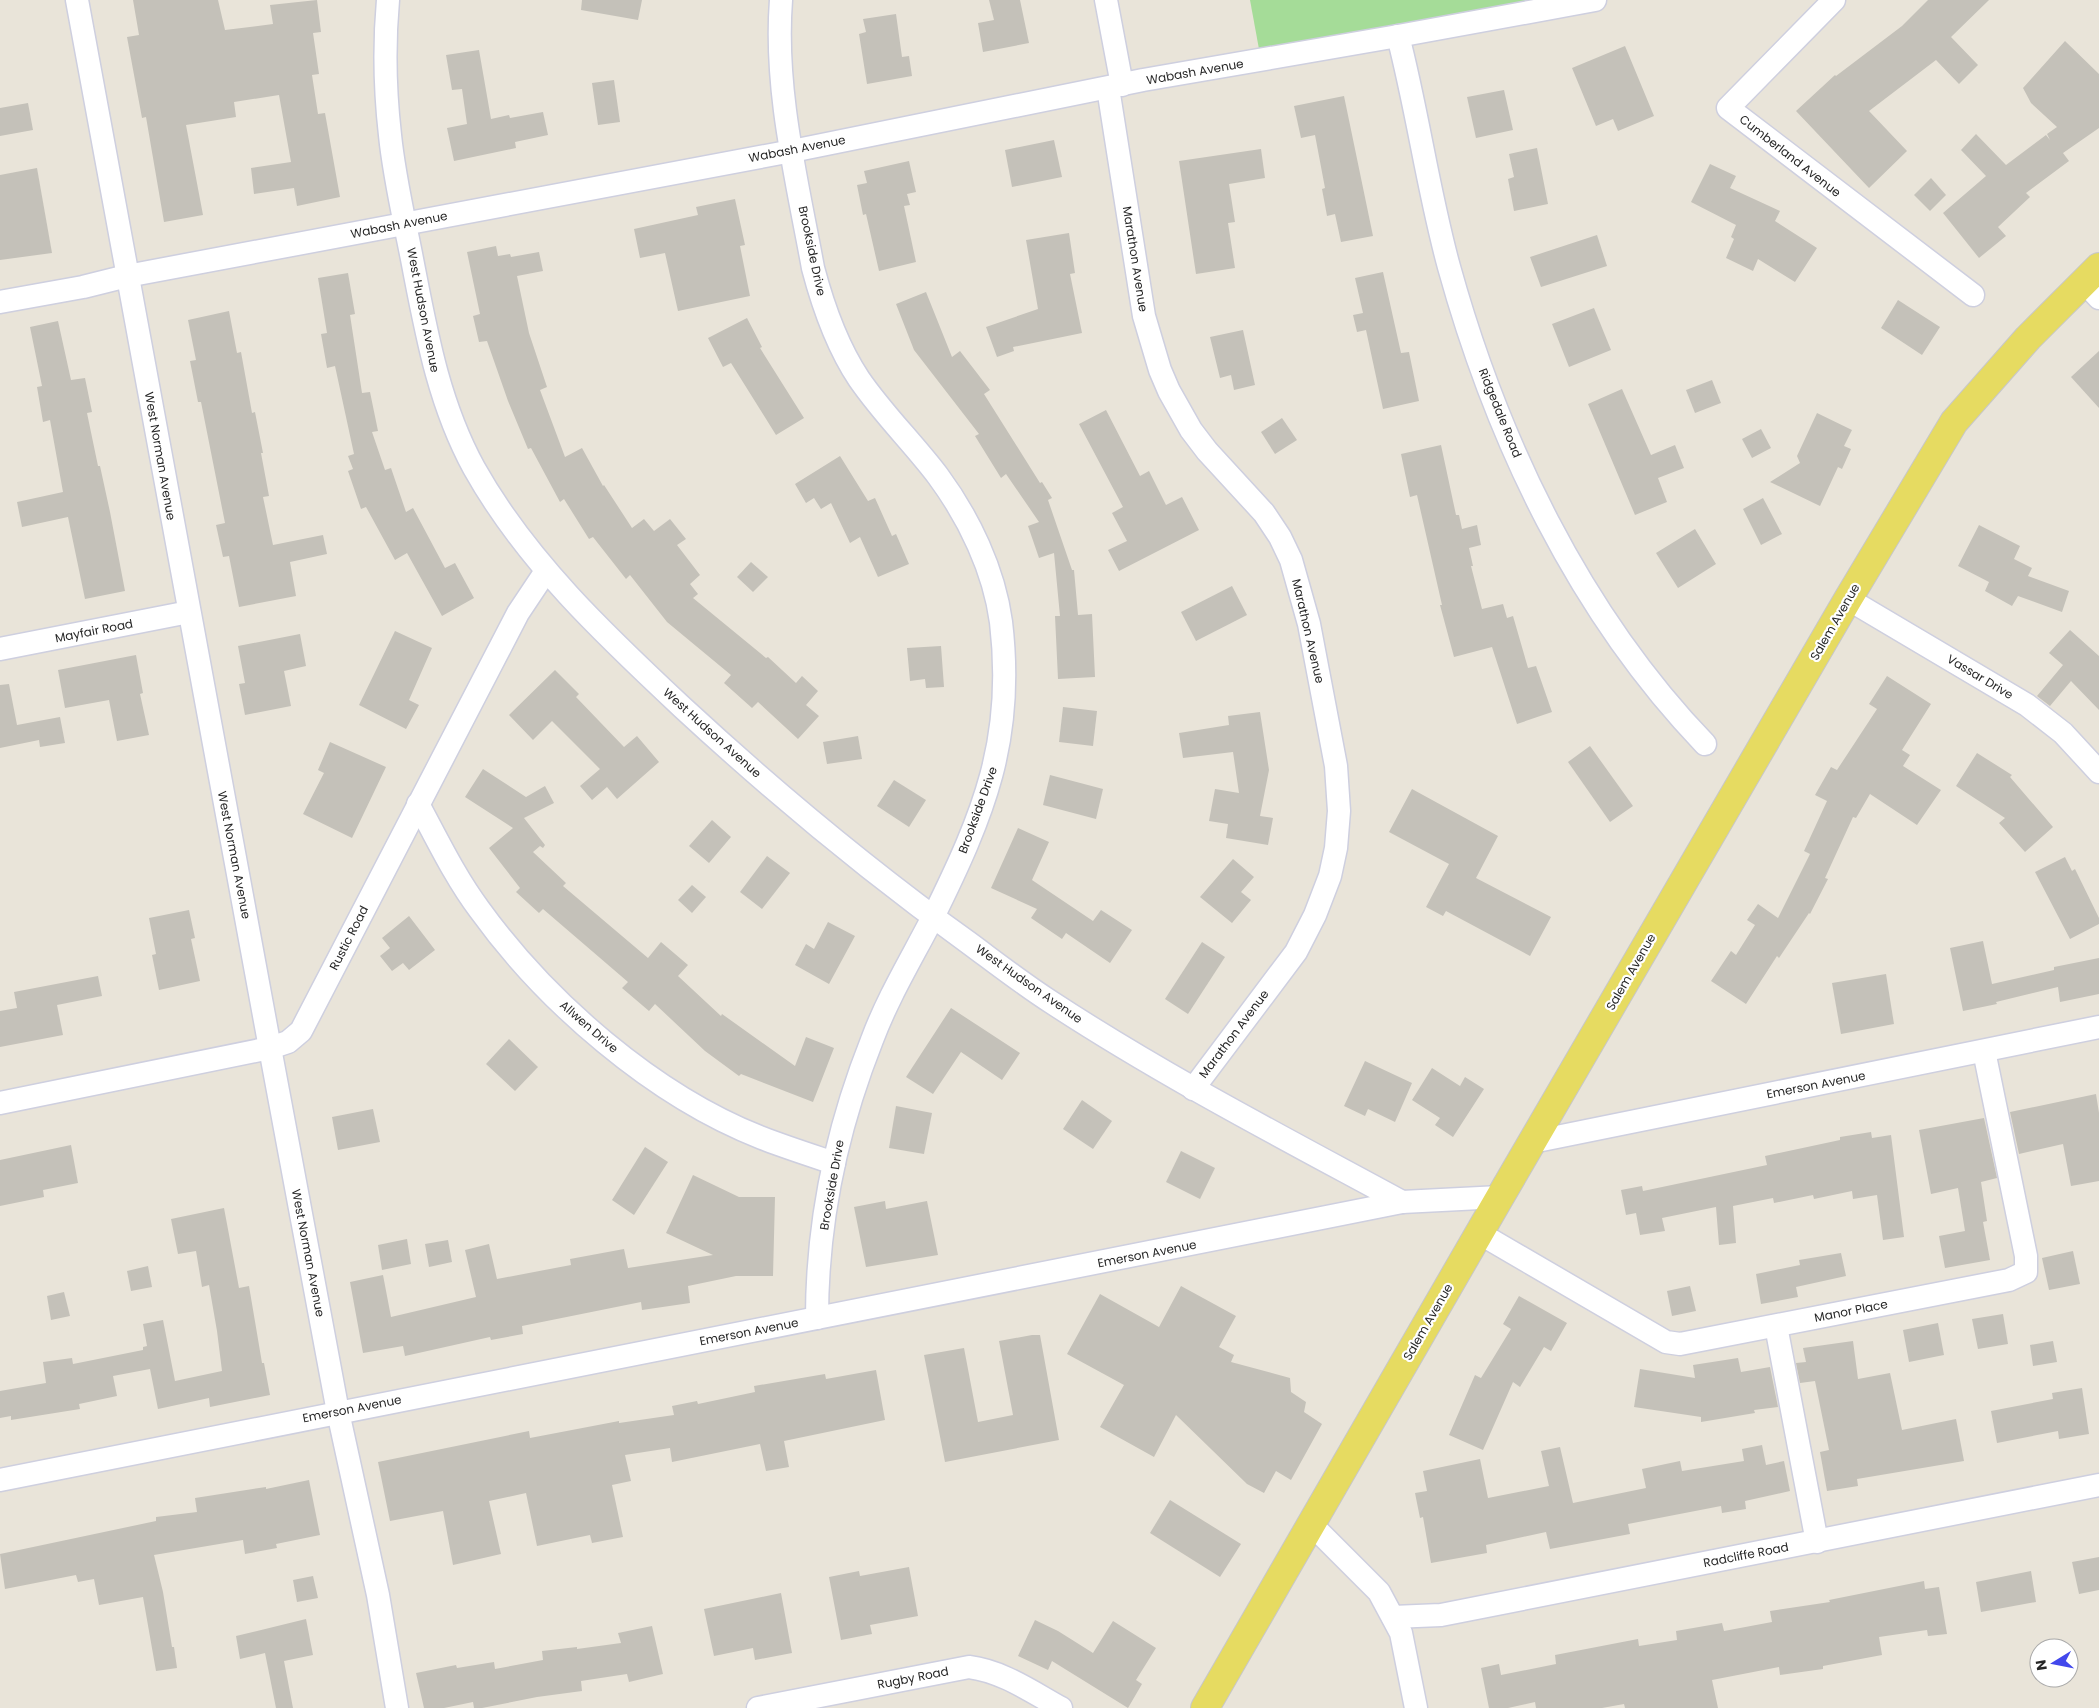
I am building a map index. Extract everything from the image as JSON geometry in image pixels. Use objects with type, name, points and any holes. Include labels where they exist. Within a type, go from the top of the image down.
[{"type":"main road","name":"Salem Avenue","points":[[1205,1708],[1848,599],[1954,422],[1979,391],[2028,338],[2094,282]]},
{"type":"street","name":"West Norman Avenue","points":[[77,0],[188,612],[338,1412],[378,1595],[397,1708]]},
{"type":"street","name":"West Hudson Avenue","points":[[388,0],[387,87],[390,135],[428,346],[448,414],[473,466],[502,513],[546,571],[646,672],[721,743],[826,835],[933,917],[1050,1001],[1193,1089],[1402,1202]]},
{"type":"street","name":"Brookside Drive","points":[[781,0],[778,49],[784,105],[813,268],[831,323],[858,376],[884,413],[938,476],[958,505],[983,557],[1000,620],[1005,704],[994,768],[971,838],[933,917],[888,1001],[872,1039],[848,1108],[834,1163],[820,1249],[817,1318]]},
{"type":"street","name":"Marathon Avenue","points":[[1106,0],[1144,316],[1160,370],[1169,391],[1191,430],[1207,452],[1264,513],[1280,537],[1291,560],[1309,624],[1336,766],[1339,810],[1336,848],[1330,876],[1316,915],[1296,952],[1193,1089]]},
{"type":"street","name":"Wabash Avenue","points":[[0,302],[83,287],[126,276],[792,151],[1115,86],[1595,0]]},
{"type":"street","name":"Cumberland Avenue","points":[[1834,0],[1728,108],[1973,295]]},
{"type":"street","name":"Ridgedale Road","points":[[1398,36],[1432,196],[1449,265],[1476,353],[1510,440],[1550,524],[1596,605],[1636,663],[1680,718],[1705,744]]},
{"type":"street","name":"Rustic Road","points":[[0,1103],[270,1048],[288,1042],[301,1030],[518,613],[546,571]]},
{"type":"street","name":"Vassar Drive","points":[[1848,599],[2027,705],[2063,734],[2099,772]]},
{"type":"street","name":"Mayfair Road","points":[[0,649],[188,612]]},
{"type":"street","name":"Allwen Drive","points":[[418,804],[461,883],[478,909],[523,964],[559,1002],[613,1049],[660,1083],[709,1112],[761,1138],[834,1163]]},
{"type":"street","name":"Emerson Avenue","points":[[1532,1142],[2099,1027]]},
{"type":"street","name":"Manor Place","points":[[1479,1233],[1666,1342],[1680,1344],[2009,1280],[2026,1272],[2026,1256],[1984,1051]]},
{"type":"street","name":"Emerson Avenue","points":[[0,1480],[1402,1202],[1500,1197]]},
{"type":"street","points":[[1776,1326],[1817,1542]]},
{"type":"street","name":"Radcliffe Road","points":[[1392,1616],[1441,1615],[2099,1486]]},
{"type":"street","points":[[1312,1524],[1380,1592],[1401,1633],[1416,1708]]},
{"type":"street","name":"Rugby Road","points":[[758,1708],[969,1667],[983,1669],[999,1675],[1061,1708]]},
{"type":"green space","points":[[1250,0],[1595,0],[1261,60]]},
{"type":"building","points":[[133,0],[218,0],[225,30],[273,24],[270,5],[317,0],[321,32],[313,33],[319,74],[312,75],[318,114],[325,113],[340,197],[297,206],[294,188],[254,194],[251,168],[291,162],[279,95],[234,102],[236,117],[186,125],[203,215],[164,222],[146,117],[142,118],[127,37],[139,35]]},
{"type":"building","points":[[582,0],[642,0],[638,20],[581,10]]},
{"type":"building","points":[[989,0],[1020,0],[1029,43],[983,52],[978,23],[994,20]]},
{"type":"building","points":[[1928,0],[1989,0],[1951,37],[1978,65],[1959,84],[1936,60],[1869,111],[1907,151],[1869,188],[1796,111],[1835,75],[1902,26]]},
{"type":"building","points":[[896,14],[902,57],[909,56],[912,76],[867,84],[859,34],[866,32],[863,19]]},
{"type":"building","points":[[2065,41],[2099,74],[2099,128],[2063,153],[2069,161],[2026,193],[2030,197],[1998,227],[2006,236],[1979,258],[1943,213],[1986,176],[1961,150],[1976,134],[2006,165],[2046,135],[2050,140],[2047,134],[2057,127],[2031,103],[2023,88]]},
{"type":"building","points":[[1625,46],[1654,116],[1618,131],[1613,119],[1596,126],[1572,68]]},
{"type":"building","points":[[479,50],[491,119],[509,115],[510,118],[543,112],[548,135],[515,142],[516,148],[454,161],[447,128],[467,124],[462,89],[452,90],[446,55]]},
{"type":"building","points":[[614,80],[620,122],[598,125],[592,83]]},
{"type":"building","points":[[1504,90],[1513,130],[1476,138],[1467,97]]},
{"type":"building","points":[[1344,96],[1373,236],[1341,242],[1335,214],[1327,216],[1322,189],[1325,188],[1315,135],[1301,138],[1294,106]]},
{"type":"building","points":[[28,103],[33,130],[0,136],[0,108]]},
{"type":"building","points":[[1054,140],[1062,177],[1012,187],[1005,150]]},
{"type":"building","points":[[1537,148],[1548,204],[1514,211],[1508,179],[1514,177],[1509,154]]},
{"type":"building","points":[[1261,149],[1265,178],[1229,184],[1235,222],[1228,223],[1235,268],[1196,274],[1179,161]]},
{"type":"building","points":[[909,161],[916,192],[907,194],[910,205],[904,206],[916,262],[879,271],[866,214],[863,215],[857,185],[867,183],[864,171]]},
{"type":"building","points":[[1710,164],[1736,176],[1730,188],[1780,211],[1775,221],[1817,248],[1795,282],[1758,259],[1753,271],[1726,258],[1734,239],[1731,237],[1736,225],[1691,202]]},
{"type":"building","points":[[37,168],[52,253],[0,260],[0,175]]},
{"type":"building","points":[[1931,178],[1946,195],[1930,211],[1914,195]]},
{"type":"building","points":[[735,199],[745,245],[740,246],[750,296],[678,311],[665,253],[640,258],[634,229],[698,215],[696,207]]},
{"type":"building","points":[[1069,233],[1075,273],[1070,274],[1082,333],[1013,347],[1014,351],[997,357],[986,327],[1038,309],[1026,240]]},
{"type":"building","points":[[1597,235],[1607,266],[1541,287],[1530,257]]},
{"type":"building","points":[[496,246],[498,256],[510,254],[511,257],[539,252],[543,271],[517,276],[529,333],[547,387],[540,390],[565,457],[582,448],[603,486],[632,528],[644,519],[654,531],[670,519],[686,539],[677,545],[700,575],[690,584],[698,594],[693,598],[766,658],[768,657],[796,683],[802,676],[818,691],[806,705],[819,716],[798,739],[758,702],[752,708],[724,683],[731,675],[667,622],[630,575],[626,579],[593,537],[589,539],[564,499],[560,502],[531,448],[528,449],[508,401],[487,341],[479,342],[473,316],[480,314],[467,252]]},
{"type":"building","points":[[1383,272],[1401,353],[1409,352],[1419,401],[1383,409],[1366,330],[1357,332],[1353,315],[1363,313],[1355,278]]},
{"type":"building","points":[[348,273],[355,314],[350,315],[362,393],[370,392],[378,431],[372,432],[385,470],[391,468],[406,512],[413,508],[445,568],[455,563],[474,598],[442,616],[407,553],[395,560],[366,507],[361,509],[348,471],[353,469],[348,456],[354,454],[335,366],[327,368],[321,334],[327,333],[318,278]]},
{"type":"building","points":[[926,292],[952,357],[960,351],[990,390],[984,394],[1040,483],[1042,482],[1052,498],[1048,500],[1072,570],[1074,570],[1078,615],[1092,614],[1095,677],[1058,679],[1055,616],[1060,616],[1054,553],[1039,558],[1028,526],[1039,522],[1006,474],[1001,478],[975,436],[979,434],[914,350],[896,304]]},
{"type":"building","points":[[1898,300],[1940,327],[1922,355],[1881,328]]},
{"type":"building","points":[[1594,308],[1611,350],[1569,367],[1552,324]]},
{"type":"building","points":[[229,311],[237,353],[241,352],[252,413],[255,412],[263,453],[261,453],[269,496],[263,497],[273,545],[323,535],[327,554],[290,562],[296,596],[239,607],[229,556],[223,557],[216,525],[225,523],[201,402],[198,402],[190,361],[196,360],[188,320]]},
{"type":"building","points":[[747,318],[762,347],[760,348],[804,418],[776,435],[731,363],[723,367],[708,338]]},
{"type":"building","points":[[58,321],[71,380],[85,378],[92,412],[87,413],[110,512],[125,591],[85,599],[68,517],[22,527],[17,502],[63,492],[50,420],[43,422],[37,387],[42,386],[30,327]]},
{"type":"building","points":[[1243,330],[1255,385],[1234,390],[1231,375],[1220,378],[1210,337]]},
{"type":"building","points":[[2099,351],[2099,408],[2071,377]]},
{"type":"building","points":[[1712,380],[1721,403],[1695,413],[1686,390]]},
{"type":"building","points":[[1622,389],[1651,455],[1675,445],[1684,468],[1658,478],[1667,502],[1635,515],[1588,404]]},
{"type":"building","points":[[1106,410],[1140,476],[1149,471],[1166,505],[1182,497],[1199,530],[1119,571],[1108,550],[1127,541],[1112,513],[1123,507],[1079,424]]},
{"type":"building","points":[[1817,413],[1852,430],[1844,446],[1851,449],[1842,469],[1838,467],[1820,506],[1770,482],[1800,463],[1797,456]]},
{"type":"building","points":[[1282,418],[1297,440],[1275,454],[1261,432]]},
{"type":"building","points":[[1761,429],[1771,448],[1752,458],[1742,439]]},
{"type":"building","points":[[1441,445],[1456,515],[1459,515],[1462,529],[1477,525],[1481,545],[1469,548],[1473,566],[1471,566],[1482,609],[1503,604],[1507,618],[1513,616],[1528,668],[1536,666],[1552,712],[1517,724],[1492,647],[1454,657],[1440,605],[1442,605],[1417,495],[1410,497],[1401,454]]},
{"type":"building","points":[[840,456],[868,501],[875,498],[892,536],[896,534],[909,564],[878,577],[860,537],[850,543],[831,503],[821,509],[814,498],[806,503],[795,484]]},
{"type":"building","points":[[1763,498],[1782,534],[1761,545],[1743,509]]},
{"type":"building","points":[[1979,525],[2020,546],[2014,559],[2032,568],[2028,576],[2069,591],[2062,612],[2018,596],[2012,606],[1985,591],[1989,582],[1958,566]]},
{"type":"building","points":[[1695,529],[1716,564],[1678,588],[1656,553]]},
{"type":"building","points":[[751,562],[768,577],[753,592],[737,577]]},
{"type":"building","points":[[1232,586],[1247,615],[1196,641],[1181,612]]},
{"type":"building","points":[[2070,630],[2099,656],[2099,710],[2071,681],[2050,706],[2037,696],[2063,665],[2049,653]]},
{"type":"building","points":[[395,631],[432,648],[409,700],[419,705],[406,729],[359,705]]},
{"type":"building","points":[[300,634],[306,666],[284,671],[291,706],[245,715],[239,684],[245,683],[238,646]]},
{"type":"building","points":[[941,646],[944,687],[926,688],[925,679],[910,681],[907,648]]},
{"type":"building","points":[[136,655],[143,693],[140,694],[149,735],[117,741],[109,700],[65,708],[58,670]]},
{"type":"building","points":[[555,670],[579,694],[576,697],[624,747],[637,736],[659,762],[617,799],[607,787],[592,800],[580,786],[600,769],[552,721],[533,740],[509,715]]},
{"type":"building","points":[[1887,676],[1931,704],[1902,750],[1910,755],[1903,766],[1941,790],[1917,825],[1870,794],[1856,818],[1853,817],[1825,878],[1828,879],[1810,914],[1779,958],[1777,956],[1746,1004],[1711,981],[1731,951],[1736,955],[1755,925],[1747,920],[1758,904],[1778,918],[1810,854],[1804,851],[1827,801],[1815,795],[1831,767],[1837,770],[1877,709],[1869,704]]},
{"type":"building","points":[[9,684],[17,725],[60,717],[65,743],[40,747],[39,740],[0,748],[0,685]]},
{"type":"building","points":[[1063,707],[1097,711],[1093,746],[1059,742]]},
{"type":"building","points":[[1260,712],[1269,770],[1260,816],[1273,818],[1268,845],[1226,838],[1228,824],[1209,821],[1215,789],[1239,793],[1233,752],[1183,758],[1179,733],[1229,725],[1228,716]]},
{"type":"building","points":[[858,736],[862,759],[827,764],[823,742]]},
{"type":"building","points":[[330,742],[386,767],[352,838],[303,814],[324,773],[318,770]]},
{"type":"building","points":[[1590,746],[1633,806],[1610,822],[1568,762]]},
{"type":"building","points":[[1977,753],[2012,775],[2010,777],[2053,827],[2025,852],[1999,823],[2005,818],[1956,786]]},
{"type":"building","points":[[483,769],[526,797],[545,786],[554,803],[524,818],[545,845],[543,848],[540,846],[533,852],[566,883],[563,886],[648,958],[661,942],[688,965],[678,976],[721,1016],[722,1014],[795,1066],[806,1037],[834,1048],[813,1102],[741,1074],[739,1076],[705,1051],[655,1004],[649,1011],[622,988],[628,982],[543,909],[539,913],[516,892],[520,888],[489,848],[513,828],[465,797]]},
{"type":"building","points":[[1050,775],[1103,789],[1096,819],[1043,805]]},
{"type":"building","points":[[894,780],[926,800],[909,827],[877,806]]},
{"type":"building","points":[[1412,789],[1498,836],[1476,878],[1551,917],[1530,956],[1446,911],[1443,916],[1426,907],[1449,864],[1389,832]]},
{"type":"building","points":[[712,820],[731,837],[709,863],[689,846]]},
{"type":"building","points":[[1018,828],[1049,842],[1032,880],[1093,921],[1101,910],[1132,930],[1110,963],[1066,933],[1062,939],[1031,918],[1037,909],[991,888]]},
{"type":"building","points":[[767,856],[790,873],[762,909],[740,892]]},
{"type":"building","points":[[2065,857],[2072,871],[2075,869],[2099,918],[2099,924],[2070,939],[2035,872]]},
{"type":"building","points":[[1233,859],[1254,877],[1241,892],[1251,900],[1232,923],[1200,897]]},
{"type":"building","points":[[692,885],[706,897],[692,913],[678,900]]},
{"type":"building","points":[[189,910],[195,938],[191,939],[200,981],[159,990],[152,955],[156,954],[149,918]]},
{"type":"building","points":[[409,916],[435,950],[409,970],[403,963],[392,971],[380,956],[390,948],[382,938]]},
{"type":"building","points":[[828,922],[855,936],[829,984],[795,965],[806,944],[814,949]]},
{"type":"building","points":[[1983,941],[1992,984],[2054,970],[2054,967],[2099,958],[2099,994],[2060,1002],[2058,987],[1996,1002],[1997,1004],[1963,1011],[1950,948]]},
{"type":"building","points":[[1202,942],[1225,957],[1188,1014],[1165,999]]},
{"type":"building","points":[[1886,974],[1894,1024],[1841,1034],[1832,983]]},
{"type":"building","points":[[98,976],[102,996],[57,1005],[63,1035],[0,1047],[0,1011],[17,1008],[14,992]]},
{"type":"building","points":[[951,1008],[1020,1053],[1002,1080],[961,1052],[933,1094],[906,1077]]},
{"type":"building","points":[[509,1039],[538,1067],[515,1091],[486,1064]]},
{"type":"building","points":[[1365,1061],[1412,1083],[1395,1122],[1368,1109],[1365,1116],[1344,1106]]},
{"type":"building","points":[[1432,1068],[1460,1086],[1465,1077],[1484,1089],[1453,1137],[1435,1125],[1440,1118],[1412,1100]]},
{"type":"building","points":[[2096,1094],[2099,1113],[2099,1181],[2071,1186],[2063,1144],[2019,1154],[2010,1112]]},
{"type":"building","points":[[1082,1100],[1112,1121],[1093,1149],[1063,1129]]},
{"type":"building","points":[[896,1106],[932,1113],[924,1154],[889,1148]]},
{"type":"building","points":[[373,1109],[380,1142],[338,1150],[332,1117]]},
{"type":"building","points":[[1984,1118],[1997,1178],[1981,1182],[1987,1221],[1983,1222],[1990,1260],[1945,1268],[1939,1236],[1965,1231],[1958,1188],[1931,1194],[1919,1130]]},
{"type":"building","points":[[1871,1132],[1872,1138],[1891,1135],[1904,1237],[1883,1240],[1877,1195],[1853,1199],[1852,1191],[1814,1199],[1813,1195],[1774,1203],[1773,1198],[1733,1206],[1736,1243],[1719,1245],[1716,1207],[1662,1218],[1665,1231],[1640,1235],[1636,1213],[1626,1215],[1621,1190],[1642,1186],[1643,1191],[1767,1165],[1765,1156],[1840,1140],[1840,1137]]},
{"type":"building","points":[[71,1145],[78,1183],[43,1190],[44,1197],[0,1206],[0,1160]]},
{"type":"building","points":[[645,1147],[668,1162],[634,1215],[612,1200]]},
{"type":"building","points":[[1181,1151],[1215,1168],[1200,1199],[1166,1182]]},
{"type":"building","points":[[693,1175],[739,1197],[775,1197],[773,1276],[736,1276],[688,1286],[690,1303],[642,1310],[641,1302],[522,1326],[523,1334],[491,1340],[490,1337],[405,1356],[403,1346],[363,1353],[350,1282],[383,1275],[391,1317],[476,1297],[465,1250],[489,1244],[497,1279],[571,1265],[570,1259],[624,1249],[628,1268],[713,1255],[666,1233]]},
{"type":"building","points":[[885,1201],[886,1209],[927,1201],[938,1255],[866,1267],[854,1207]]},
{"type":"building","points":[[224,1208],[239,1288],[249,1286],[262,1363],[264,1363],[270,1395],[210,1407],[209,1398],[158,1409],[150,1369],[113,1376],[117,1396],[79,1404],[80,1409],[11,1420],[11,1416],[0,1418],[0,1391],[46,1383],[43,1362],[72,1358],[73,1364],[143,1350],[143,1347],[147,1346],[143,1324],[163,1320],[175,1381],[222,1371],[209,1285],[202,1287],[196,1251],[178,1254],[171,1219]]},
{"type":"building","points":[[407,1239],[411,1264],[382,1270],[378,1245]]},
{"type":"building","points":[[448,1240],[452,1262],[429,1267],[425,1244]]},
{"type":"building","points":[[2073,1251],[2080,1284],[2049,1290],[2042,1258]]},
{"type":"building","points":[[1841,1253],[1846,1276],[1796,1287],[1798,1297],[1761,1304],[1756,1274],[1800,1265],[1799,1260]]},
{"type":"building","points":[[148,1266],[152,1287],[131,1291],[127,1271]]},
{"type":"building","points":[[1181,1286],[1236,1316],[1219,1347],[1234,1355],[1231,1362],[1290,1378],[1291,1392],[1306,1402],[1304,1412],[1322,1424],[1291,1480],[1276,1471],[1264,1493],[1247,1484],[1176,1415],[1154,1457],[1100,1427],[1124,1385],[1067,1354],[1100,1294],[1159,1327]]},
{"type":"building","points":[[1690,1286],[1696,1311],[1672,1316],[1667,1291]]},
{"type":"building","points":[[64,1292],[70,1316],[51,1320],[47,1296]]},
{"type":"building","points":[[1519,1296],[1567,1323],[1551,1351],[1544,1347],[1520,1387],[1513,1382],[1483,1450],[1449,1435],[1475,1375],[1481,1378],[1511,1329],[1503,1324]]},
{"type":"building","points":[[2003,1314],[2008,1344],[1978,1349],[1972,1319]]},
{"type":"building","points":[[1938,1323],[1944,1355],[1909,1362],[1903,1330]]},
{"type":"building","points":[[1040,1335],[1059,1440],[945,1462],[924,1355],[964,1348],[978,1422],[1013,1415],[999,1341]]},
{"type":"building","points":[[1853,1341],[1858,1379],[1890,1373],[1902,1430],[1956,1419],[1964,1461],[1857,1479],[1858,1486],[1827,1491],[1820,1452],[1829,1450],[1815,1381],[1800,1383],[1796,1363],[1806,1362],[1803,1348]]},
{"type":"building","points":[[2053,1341],[2057,1362],[2033,1366],[2030,1345]]},
{"type":"building","points":[[1738,1358],[1741,1372],[1770,1367],[1778,1407],[1754,1410],[1755,1413],[1701,1422],[1701,1417],[1634,1407],[1640,1369],[1695,1378],[1693,1365]]},
{"type":"building","points":[[876,1370],[885,1420],[784,1441],[789,1467],[766,1471],[760,1444],[672,1462],[670,1448],[625,1455],[631,1481],[612,1485],[623,1537],[592,1543],[590,1535],[537,1546],[526,1493],[489,1501],[501,1554],[453,1565],[443,1511],[390,1521],[378,1462],[529,1431],[530,1438],[619,1421],[619,1423],[674,1415],[672,1406],[697,1401],[698,1404],[755,1392],[754,1386],[825,1374],[826,1379]]},
{"type":"building","points":[[2082,1388],[2089,1434],[2059,1439],[2058,1431],[1997,1443],[1991,1411],[2053,1399],[2052,1393]]},
{"type":"building","points":[[1762,1445],[1766,1465],[1784,1461],[1790,1491],[1745,1501],[1746,1509],[1722,1513],[1721,1506],[1628,1524],[1630,1534],[1550,1549],[1546,1532],[1486,1545],[1487,1553],[1431,1563],[1423,1517],[1420,1518],[1415,1493],[1427,1491],[1423,1471],[1480,1459],[1488,1498],[1549,1486],[1541,1451],[1560,1447],[1573,1503],[1646,1488],[1642,1469],[1680,1461],[1682,1471],[1744,1461],[1742,1449]]},
{"type":"building","points":[[309,1480],[320,1535],[276,1544],[277,1548],[245,1554],[243,1540],[154,1555],[177,1668],[156,1671],[143,1597],[99,1605],[94,1579],[78,1582],[76,1575],[5,1589],[0,1554],[156,1521],[156,1517],[197,1512],[195,1498],[266,1487],[266,1489]]},
{"type":"building","points":[[1170,1500],[1241,1544],[1220,1577],[1150,1533]]},
{"type":"building","points":[[2099,1557],[2099,1590],[2079,1594],[2072,1562]]},
{"type":"building","points":[[909,1567],[918,1616],[870,1625],[872,1634],[841,1640],[829,1577],[859,1571],[860,1576]]},
{"type":"building","points":[[2031,1571],[2036,1602],[1981,1612],[1976,1582]]},
{"type":"building","points":[[313,1576],[318,1598],[297,1602],[293,1580]]},
{"type":"building","points":[[1924,1581],[1925,1589],[1939,1587],[1947,1634],[1928,1636],[1927,1630],[1879,1637],[1882,1655],[1823,1666],[1823,1669],[1780,1675],[1779,1667],[1712,1680],[1718,1708],[1625,1708],[1624,1704],[1602,1708],[1536,1708],[1535,1702],[1508,1708],[1489,1708],[1481,1668],[1499,1664],[1501,1675],[1556,1664],[1555,1655],[1638,1639],[1639,1646],[1677,1640],[1676,1631],[1722,1623],[1724,1631],[1772,1622],[1770,1611],[1830,1602],[1829,1600]]},
{"type":"building","points":[[781,1593],[792,1653],[755,1660],[753,1648],[714,1656],[704,1609]]},
{"type":"building","points":[[306,1619],[313,1655],[284,1661],[293,1708],[276,1708],[265,1653],[240,1659],[236,1636]]},
{"type":"building","points":[[1035,1620],[1058,1631],[1093,1653],[1113,1621],[1156,1648],[1136,1680],[1142,1684],[1128,1708],[1052,1661],[1048,1670],[1018,1656]]},
{"type":"building","points":[[652,1626],[663,1674],[629,1682],[627,1674],[581,1681],[582,1691],[537,1697],[482,1708],[474,1708],[473,1702],[444,1708],[424,1708],[416,1673],[456,1665],[457,1668],[494,1662],[495,1669],[543,1660],[542,1651],[577,1647],[577,1649],[621,1643],[618,1633]]}]
